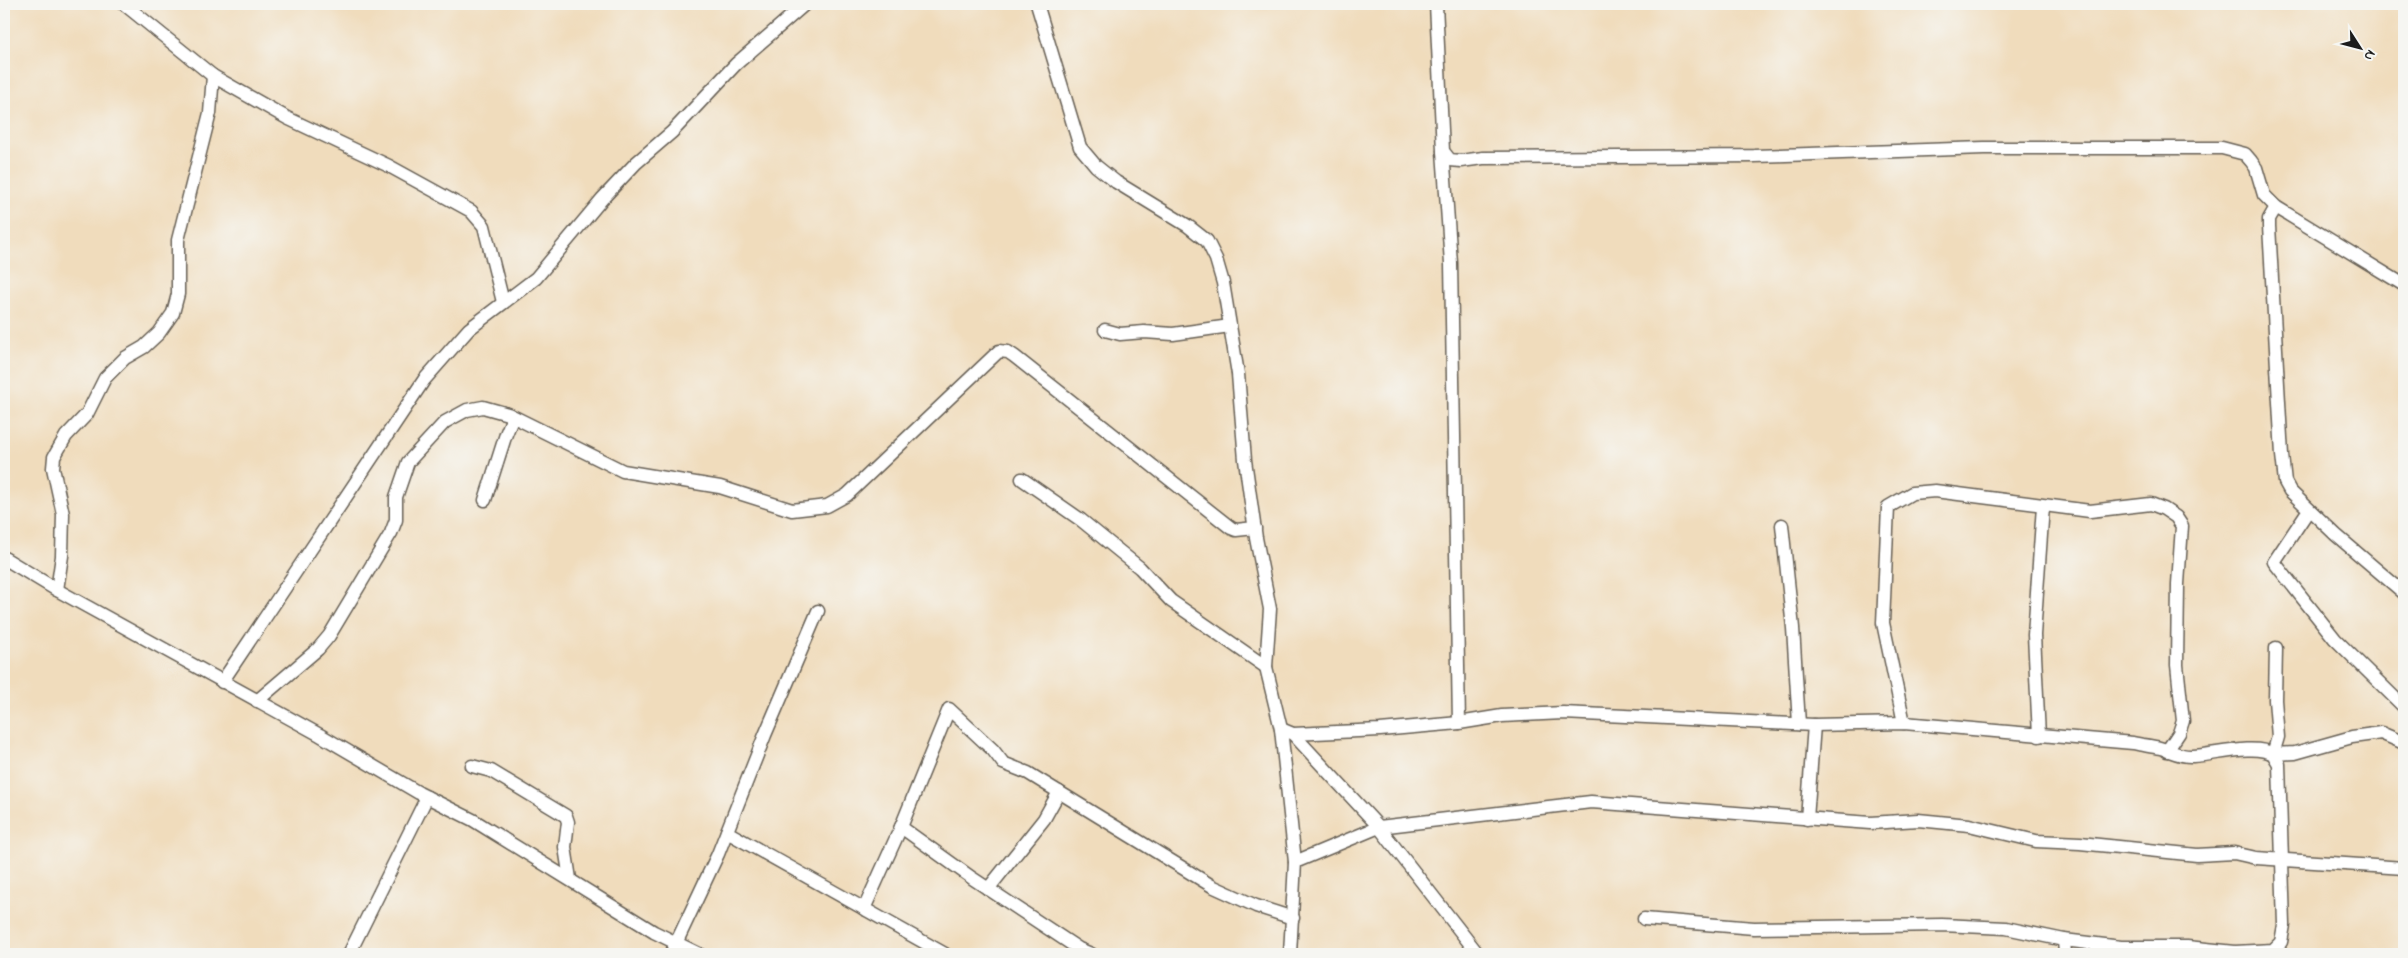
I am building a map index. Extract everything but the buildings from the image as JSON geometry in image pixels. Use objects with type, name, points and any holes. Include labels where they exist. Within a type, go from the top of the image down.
[{"type":"street","points":[[124,4],[213,76],[288,118],[389,166],[471,211],[484,226],[503,302]]},
{"type":"street","points":[[222,682],[424,380],[469,329],[536,278],[602,199],[636,163],[672,132],[736,64],[805,4]]},
{"type":"street","points":[[1037,4],[1080,147],[1096,166],[1116,182],[1188,226],[1207,241],[1216,259],[1223,283],[1238,374],[1245,460],[1270,609],[1266,667],[1280,730],[1295,862],[1290,954]]},
{"type":"street","points":[[1436,4],[1451,290],[1459,723]]},
{"type":"street","points":[[57,590],[62,556],[63,514],[53,468],[54,457],[66,436],[87,414],[105,378],[125,358],[144,348],[159,333],[173,313],[178,294],[178,240],[210,113],[213,76]]},
{"type":"street","points":[[1443,151],[1450,160],[1461,161],[1483,158],[1754,156],[1984,148],[2222,148],[2245,154],[2256,168],[2264,195],[2276,207],[2404,285]]},
{"type":"street","points":[[2276,207],[2269,219],[2269,226],[2285,482],[2306,506],[2404,593]]},
{"type":"street","points":[[1105,330],[1120,334],[1144,332],[1173,334],[1230,326]]},
{"type":"street","points":[[258,701],[318,649],[329,636],[391,533],[396,520],[396,497],[408,462],[445,422],[467,410],[483,407],[513,417],[623,472],[696,481],[720,486],[792,510],[808,510],[827,506],[847,495],[999,351],[1002,351],[1014,356],[1230,528],[1236,530],[1255,528]]},
{"type":"street","points":[[485,500],[513,417]]},
{"type":"street","points":[[1022,479],[1081,520],[1140,568],[1171,601],[1266,667]]},
{"type":"street","points":[[1904,723],[1883,623],[1888,507],[1912,494],[1935,491],[2090,511],[2151,504],[2164,509],[2176,517],[2182,526],[2178,584],[2177,665],[2183,721],[2179,733],[2167,751]]},
{"type":"street","points":[[2039,736],[2034,635],[2043,506]]},
{"type":"street","points":[[2306,514],[2274,562],[2335,639],[2404,707]]},
{"type":"street","points":[[1782,525],[1793,628],[1799,724]]},
{"type":"street","points":[[4,558],[57,590],[427,797],[473,820],[570,879],[674,950],[699,954]]},
{"type":"street","points":[[674,950],[727,832],[765,734],[818,611]]},
{"type":"street","points":[[1644,919],[1754,928],[1951,925],[2006,928],[2064,940],[2121,947],[2187,947],[2235,952],[2273,950],[2280,942],[2284,925],[2279,764],[2273,754],[2278,737],[2275,700],[2276,648]]},
{"type":"street","points":[[864,910],[901,827],[949,709],[993,750],[1003,763],[1028,773],[1212,886],[1256,906],[1293,918]]},
{"type":"street","points":[[1280,730],[1293,734],[1380,730],[1459,723],[1502,716],[1563,712],[1814,725],[1904,723],[2133,743],[2167,751],[2178,756],[2261,750],[2273,754],[2295,753],[2352,736],[2382,733],[2404,742]]},
{"type":"street","points":[[1807,819],[1814,725]]},
{"type":"street","points":[[1293,734],[1379,827],[1478,954]]},
{"type":"street","points":[[472,766],[491,771],[566,816],[568,822],[565,847],[570,879]]},
{"type":"street","points":[[988,889],[1044,819],[1060,792]]},
{"type":"street","points":[[349,954],[427,797]]},
{"type":"street","points":[[1295,862],[1379,827],[1590,802],[1870,824],[1918,820],[1969,825],[2036,841],[2098,844],[2197,855],[2221,852],[2256,858],[2282,858],[2404,868]]},
{"type":"street","points":[[901,827],[1078,952],[1091,954]]},
{"type":"street","points":[[727,832],[944,954]]},
{"type":"street","points":[[2064,940],[2065,954]]}]
